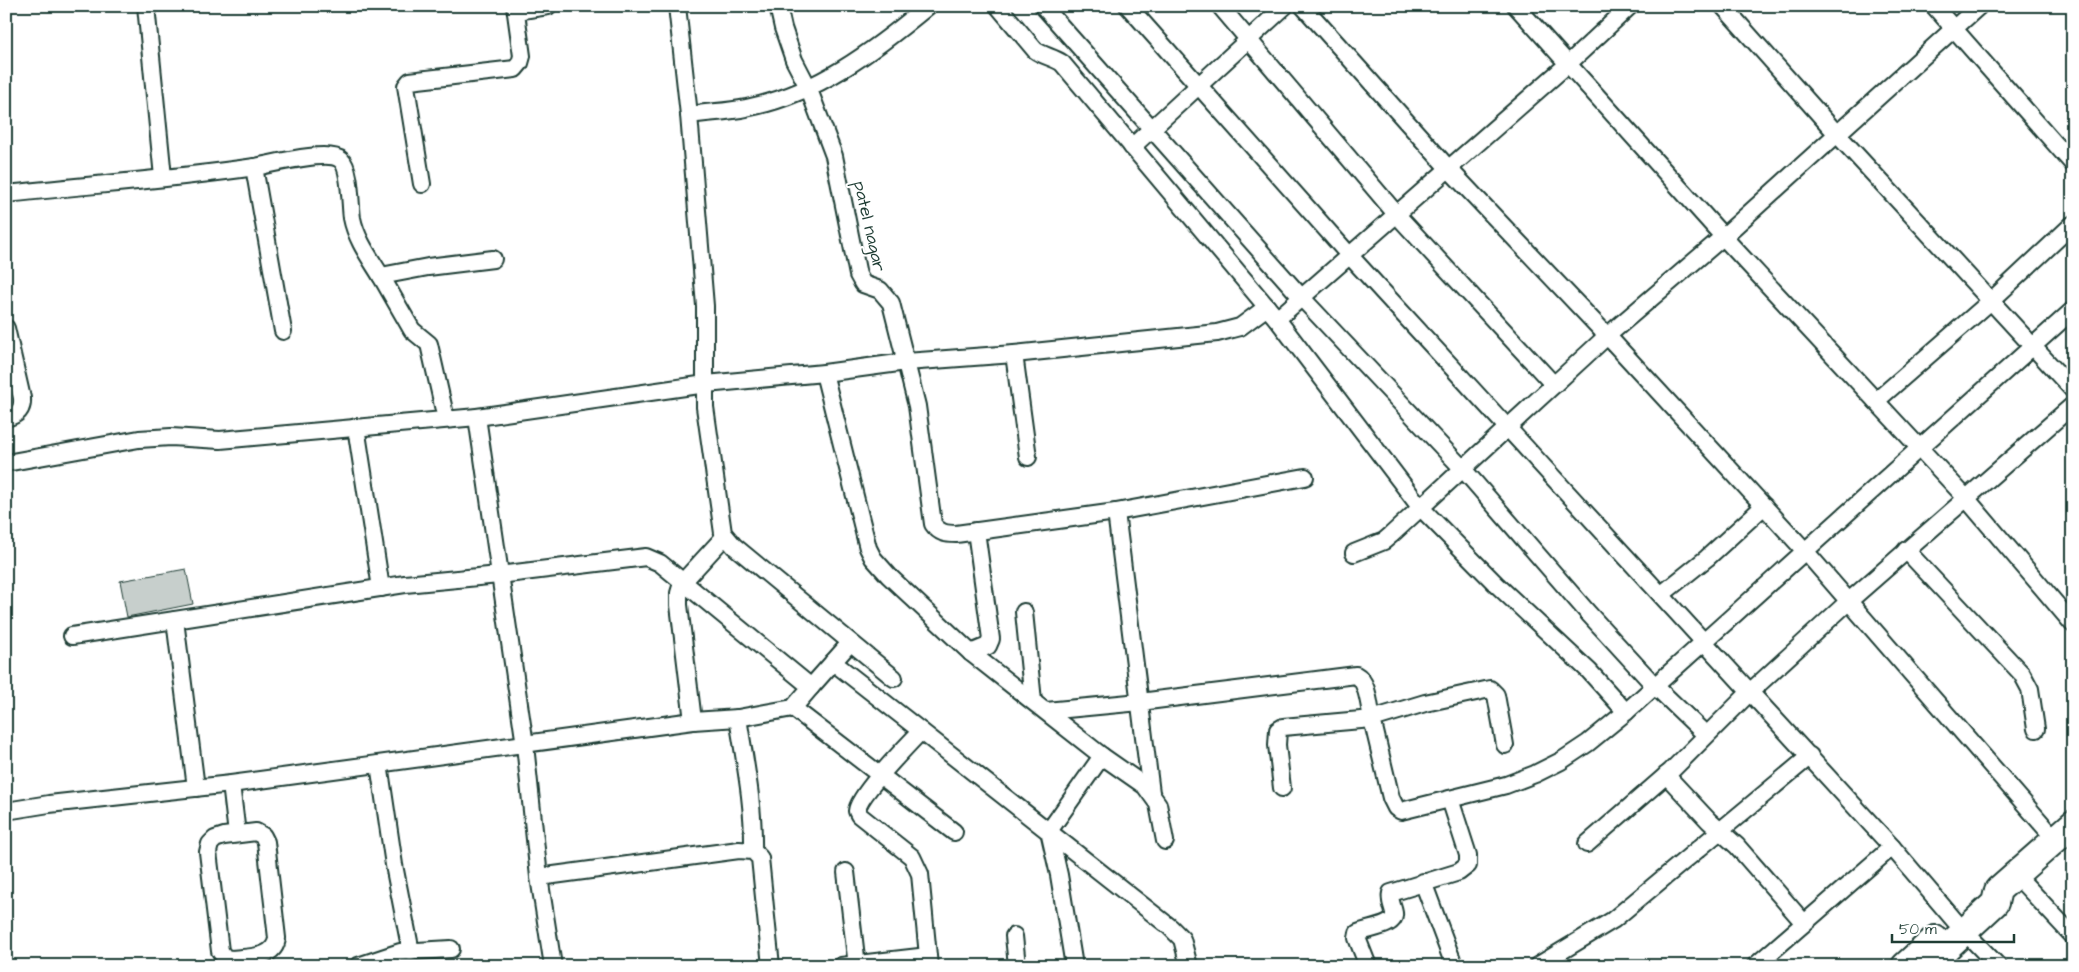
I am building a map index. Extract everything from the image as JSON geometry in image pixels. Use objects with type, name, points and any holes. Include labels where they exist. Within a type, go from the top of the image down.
[{"type":"main road","points":[[1905,966],[1995,903],[2006,882],[2064,831]]},
{"type":"main road","points":[[1927,966],[1960,926]]},
{"type":"street","points":[[146,6],[163,177]]},
{"type":"street","points":[[422,184],[406,86],[410,81],[515,69],[520,63],[522,56],[515,8],[548,6]]},
{"type":"street","points":[[677,6],[689,114],[705,306],[705,407],[720,523],[725,536],[734,546],[894,678]]},
{"type":"street","name":"patel nagar","points":[[778,6],[794,60],[808,87],[834,156],[858,275],[863,284],[880,290],[889,298],[917,406],[933,524],[936,528],[947,534],[976,531],[1116,512],[1305,478]]},
{"type":"street","points":[[689,114],[746,108],[776,100],[808,87],[863,57],[928,6]]},
{"type":"street","points":[[998,6],[1035,50],[1062,63],[1272,313],[1420,507],[1496,584],[1589,671],[1626,712]]},
{"type":"street","points":[[1044,6],[1302,297],[1463,469],[1654,685],[1706,735]]},
{"type":"street","points":[[1128,6],[1350,256],[1506,428],[1662,594],[1810,756],[1960,926],[1998,966]]},
{"type":"street","points":[[1220,6],[1397,214],[1554,385]]},
{"type":"street","points":[[1132,147],[1250,40],[1284,6]]},
{"type":"street","points":[[1303,6],[1448,168],[1607,336],[1806,552],[1848,601],[2064,831]]},
{"type":"street","points":[[1516,6],[1724,236],[2067,607],[2073,624]]},
{"type":"street","points":[[6,463],[139,440],[171,437],[220,440],[477,417],[706,384],[824,373],[906,362],[1014,354],[1217,333],[1240,328],[1302,297],[1568,64],[1630,6]]},
{"type":"street","points":[[1723,6],[1836,133],[2033,344],[2073,390]]},
{"type":"street","points":[[1934,6],[2073,164]]},
{"type":"street","points":[[1354,553],[1384,541],[1607,336],[1724,236],[1979,6]]},
{"type":"street","points":[[6,194],[254,167],[320,156],[333,156],[342,161],[346,166],[353,220],[360,241],[412,330],[429,344],[446,419]]},
{"type":"street","points":[[254,167],[283,331]]},
{"type":"street","points":[[1876,401],[1992,300],[2073,224]]},
{"type":"street","points":[[381,276],[428,267],[493,259]]},
{"type":"street","points":[[1040,706],[1140,702],[1356,675],[1363,680],[1384,774],[1396,808],[1401,811],[1506,785],[1535,774],[1588,743],[1626,712],[2073,310]]},
{"type":"street","points":[[6,328],[23,406],[19,412],[6,418]]},
{"type":"street","points":[[1014,354],[1028,457]]},
{"type":"street","points":[[824,373],[868,548],[873,558],[905,592],[971,653],[1151,793],[1158,804],[1165,840]]},
{"type":"street","points":[[1587,844],[1666,775],[1848,601],[2073,405]]},
{"type":"street","points":[[477,417],[525,745],[539,877],[553,966]]},
{"type":"street","points":[[356,427],[381,588]]},
{"type":"street","points":[[1662,594],[1707,558],[1764,506]]},
{"type":"street","points":[[1116,512],[1151,793]]},
{"type":"street","points":[[971,653],[988,646],[990,639],[976,531]]},
{"type":"street","points":[[693,721],[679,592],[682,583],[725,536]]},
{"type":"street","points":[[1906,550],[2022,674],[2030,689],[2036,730]]},
{"type":"street","points":[[72,636],[381,588],[499,575],[633,557],[646,557],[660,563],[811,687]]},
{"type":"street","points":[[1024,612],[1040,706]]},
{"type":"street","points":[[175,620],[196,788]]},
{"type":"street","points":[[6,812],[49,804],[231,784],[693,721],[738,718],[793,708],[850,643]]},
{"type":"street","points":[[833,662],[1178,934],[1184,944],[1189,966]]},
{"type":"street","points":[[1282,788],[1276,733],[1280,728],[1318,722],[1372,719],[1424,703],[1490,689],[1496,695],[1505,745]]},
{"type":"street","points":[[793,708],[954,832]]},
{"type":"street","points":[[738,718],[751,796],[754,823],[753,851]]},
{"type":"street","points":[[846,872],[852,965],[928,961],[920,874],[915,862],[912,857],[858,815],[857,811],[859,804],[881,776],[921,731]]},
{"type":"street","points":[[1074,966],[1059,875],[1048,831],[1102,756]]},
{"type":"street","points":[[1537,966],[1613,920],[1810,756]]},
{"type":"street","points":[[379,764],[394,866],[411,952]]},
{"type":"street","points":[[1666,775],[1737,846],[1804,923]]},
{"type":"street","points":[[231,784],[237,834]]},
{"type":"street","points":[[1368,966],[1356,938],[1358,933],[1390,923],[1394,919],[1390,893],[1459,872],[1468,865],[1468,855],[1450,799]]},
{"type":"street","points":[[256,832],[263,836],[266,842],[277,945],[267,954],[232,963],[225,958],[220,950],[208,852],[210,844],[215,839],[237,834],[256,832]]},
{"type":"street","points":[[1755,966],[1892,847]]},
{"type":"street","points":[[539,877],[739,850],[753,851],[760,858],[771,966]]},
{"type":"street","points":[[1423,882],[1454,965]]},
{"type":"street","points":[[2006,882],[2073,936]]},
{"type":"street","points":[[1014,936],[1017,966]]},
{"type":"street","points":[[358,966],[391,955],[451,949]]},
{"type":"building","points":[[186,569],[193,604],[127,617],[120,581]]}]
